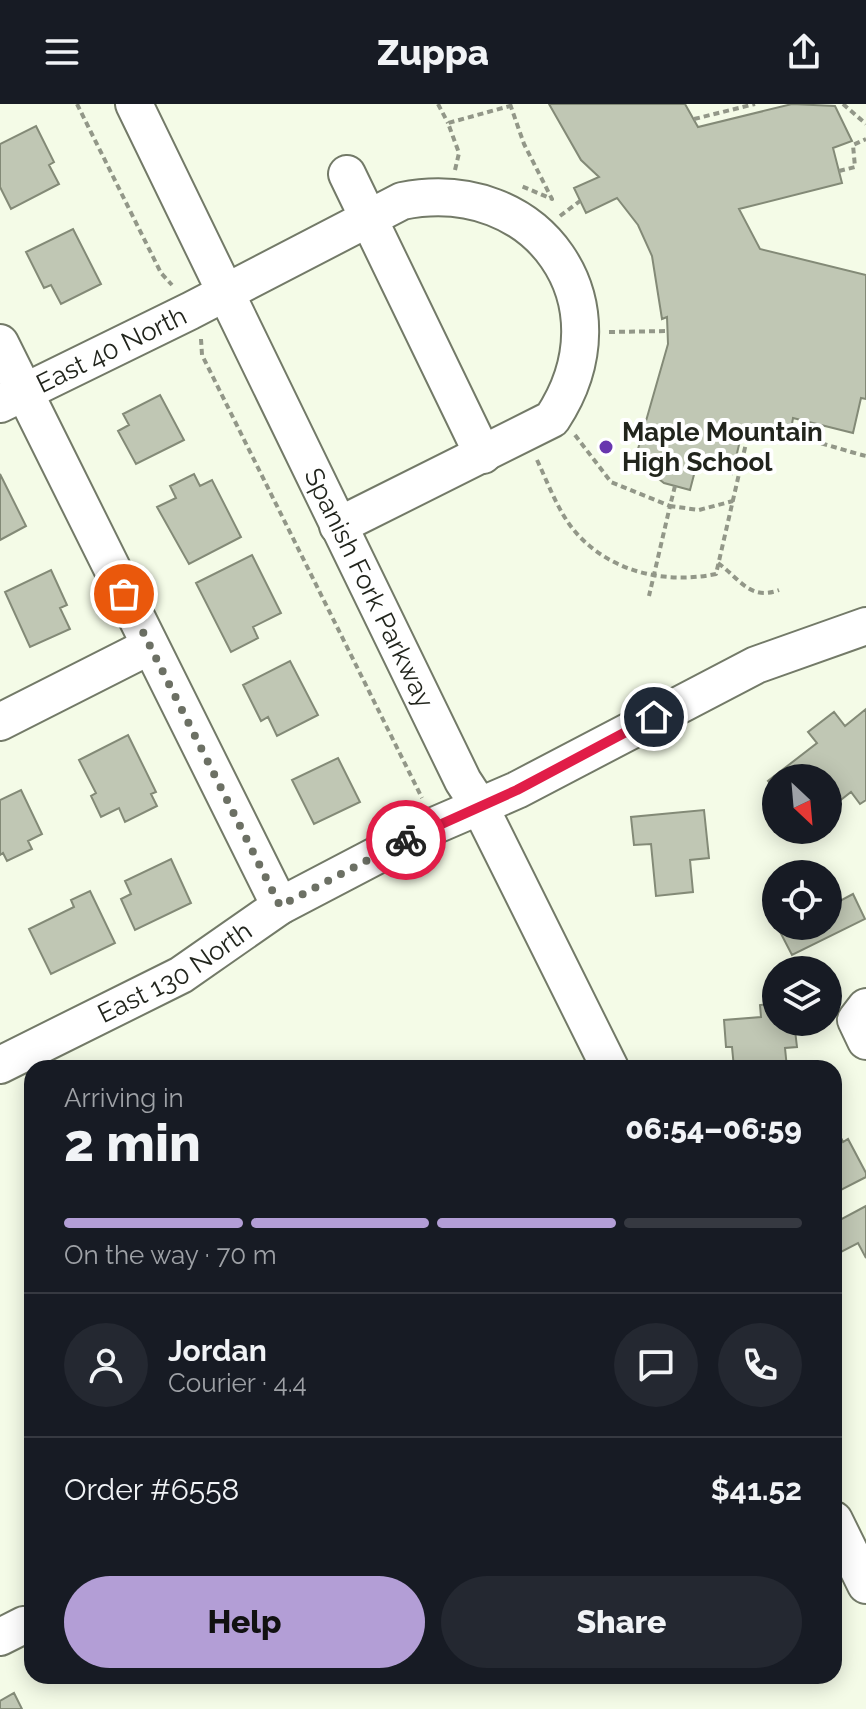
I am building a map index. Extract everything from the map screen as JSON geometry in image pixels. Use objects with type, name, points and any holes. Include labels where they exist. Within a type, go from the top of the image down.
[{"type":"street","name":"Spanish Fork Parkway","points":[[134,104],[223,293],[463,781],[480,807],[606,1060]]},
{"type":"street","points":[[347,174],[483,455]]},
{"type":"street","name":"East 40 North","points":[[12,398],[402,201],[433,195],[486,202],[524,221],[546,240],[573,286],[581,329],[569,394],[552,419],[338,526]]},
{"type":"street","points":[[0,343],[12,398],[150,646],[280,906]]},
{"type":"street","name":"East 130 North","points":[[0,1065],[181,975],[280,906],[429,828],[480,807],[756,665],[866,626]]},
{"type":"street","points":[[0,722],[150,646]]},
{"type":"street","points":[[842,1536],[866,1585]]},
{"type":"path","points":[[77,104],[161,273],[170,285],[178,286]]},
{"type":"path","points":[[438,104],[459,153],[455,172]]},
{"type":"path","points":[[694,119],[755,104]]},
{"type":"path","points":[[843,104],[866,124]]},
{"type":"path","points":[[448,123],[510,105],[524,144],[561,214],[580,201]]},
{"type":"path","points":[[839,171],[855,167],[853,145],[866,139]]},
{"type":"path","points":[[535,194],[552,199]]},
{"type":"path","points":[[603,332],[667,331]]},
{"type":"path","points":[[201,335],[202,355],[419,797],[433,798]]},
{"type":"path","points":[[569,427],[611,482],[670,506],[699,510],[733,501]]},
{"type":"path","points":[[532,449],[557,503],[579,536],[626,568],[681,579],[716,574],[747,439],[756,434],[781,434],[866,456]]},
{"type":"path","points":[[649,596],[675,486]]},
{"type":"path","points":[[718,563],[753,592],[765,595],[779,590]]},
{"type":"building","name":"Maple Mountain High School","points":[[549,104],[685,104],[698,127],[792,104],[835,106],[852,141],[833,148],[842,183],[739,209],[760,249],[866,275],[866,399],[861,398],[853,433],[793,418],[792,424],[779,427],[744,424],[732,474],[696,467],[690,490],[664,483],[649,471],[652,459],[636,456],[668,344],[667,317],[662,319],[652,256],[638,225],[617,198],[586,213],[574,188],[599,177],[581,160]]},
{"type":"building","points":[[36,126],[54,162],[49,165],[59,184],[11,209],[0,187],[0,144]]},
{"type":"building","points":[[73,229],[101,284],[61,304],[51,285],[44,288],[26,252]]},
{"type":"building","points":[[160,395],[184,440],[136,464],[118,431],[129,425],[123,414]]},
{"type":"building","points":[[0,474],[26,526],[0,540]]},
{"type":"building","points":[[194,474],[200,486],[212,480],[241,537],[189,564],[157,507],[176,498],[170,486]]},
{"type":"building","points":[[252,555],[281,613],[253,627],[258,638],[231,652],[196,583]]},
{"type":"building","points":[[51,570],[67,605],[60,608],[70,629],[30,647],[5,592]]},
{"type":"building","points":[[290,661],[318,715],[277,736],[268,717],[261,721],[243,685]]},
{"type":"building","points":[[866,709],[866,800],[860,804],[851,792],[842,799],[842,764],[790,764],[817,743],[808,732],[834,712],[845,726]]},
{"type":"building","points":[[128,735],[156,792],[151,794],[157,806],[125,822],[119,808],[101,817],[91,796],[96,793],[79,760]]},
{"type":"building","points":[[338,758],[360,802],[314,824],[292,780]]},
{"type":"building","points":[[21,790],[42,834],[28,841],[32,849],[7,861],[3,853],[0,855],[0,800]]},
{"type":"building","points":[[704,810],[709,858],[690,860],[693,892],[656,896],[651,844],[634,845],[631,817]]},
{"type":"building","points":[[171,859],[191,903],[135,930],[121,899],[131,894],[125,881]]},
{"type":"building","points":[[90,891],[115,943],[51,974],[29,929],[74,907],[71,900]]},
{"type":"building","points":[[853,894],[865,919],[842,930],[842,900]]},
{"type":"building","points":[[784,940],[822,940],[792,955]]},
{"type":"building","points":[[762,1005],[762,1036],[796,1036],[797,1047],[785,1048],[786,1060],[733,1060],[732,1047],[726,1047],[724,1020],[761,1017]]},
{"type":"building","points":[[848,1139],[866,1177],[842,1189],[842,1140]]},
{"type":"building","points":[[866,1206],[866,1258],[858,1243],[842,1251],[842,1219]]},
{"type":"building","points":[[14,1693],[22,1709],[0,1709],[0,1701]]},
{"type":"way so far","points":[[124,594],[280,906],[406,840]]},
{"type":"place","name":"Maple Mountain High School","points":[[606,447]]},
{"type":"route","points":[[406,840],[517,790],[654,717]]}]
